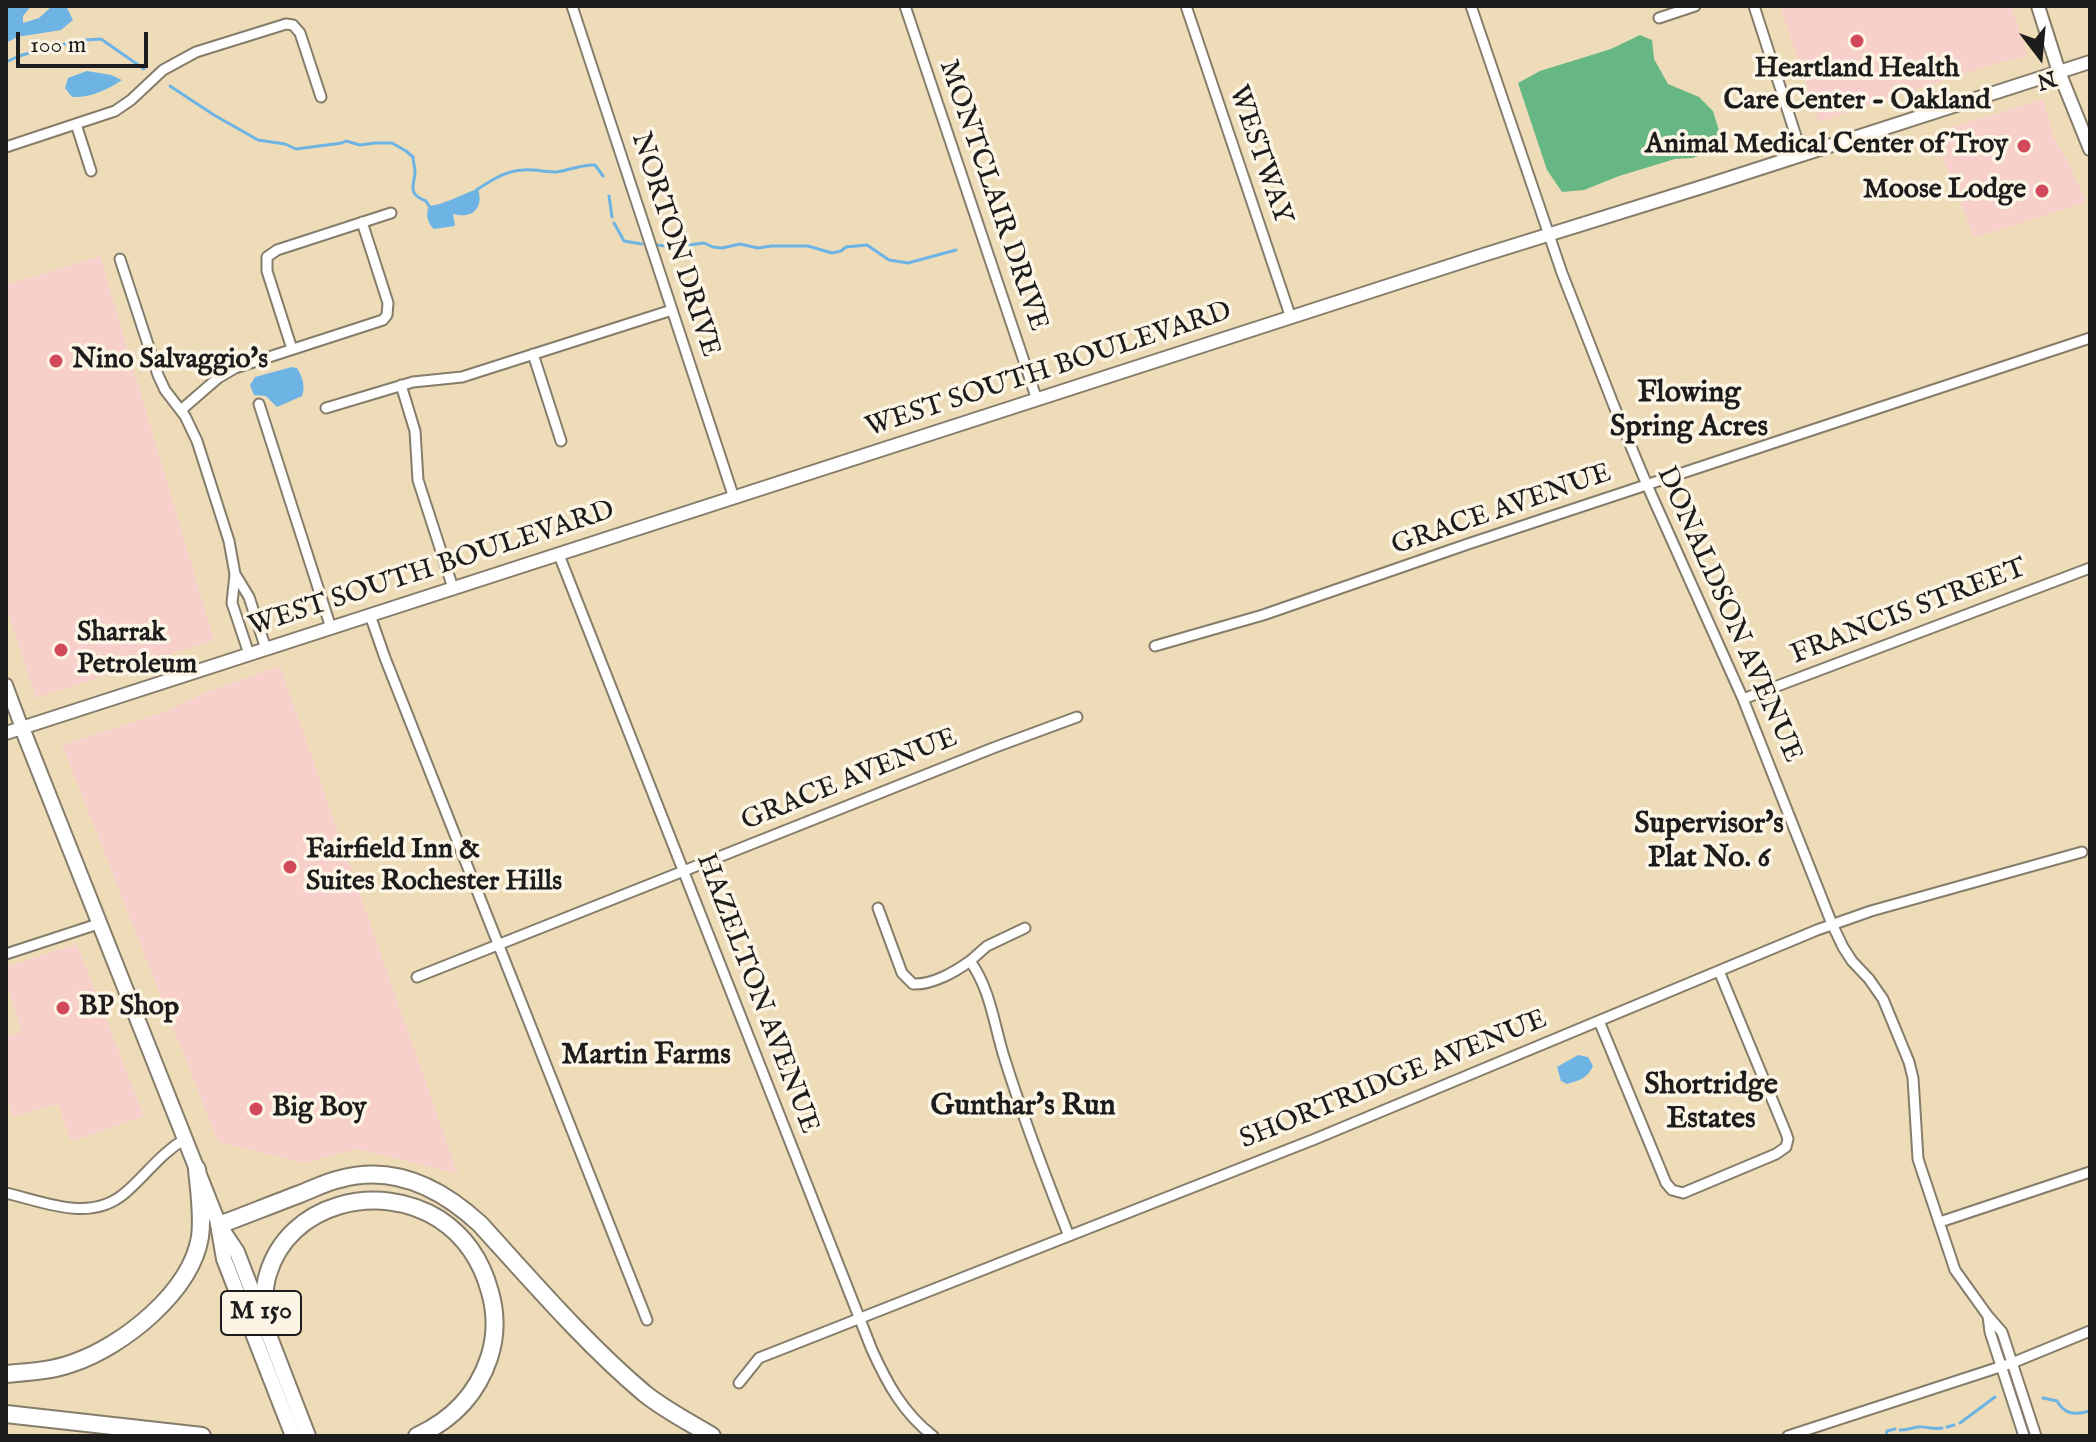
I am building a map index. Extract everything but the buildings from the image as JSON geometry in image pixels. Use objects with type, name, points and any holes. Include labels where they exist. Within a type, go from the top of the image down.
[{"type":"highway","points":[[6,1374],[43,1371],[73,1363],[104,1349],[127,1334],[170,1296],[184,1277],[200,1237],[197,1169]]},
{"type":"highway","points":[[219,1225],[333,1181],[363,1174],[383,1173],[426,1185],[480,1224],[607,1359],[645,1394],[712,1436]]},
{"type":"highway","points":[[265,1323],[264,1296],[268,1274],[278,1251],[308,1218],[351,1202],[380,1201],[421,1210],[439,1219],[470,1248],[480,1264],[493,1302],[495,1328],[492,1350],[476,1387],[453,1413],[417,1436]]},
{"type":"highway","points":[[6,1414],[202,1436]]},
{"type":"main road","points":[[22,728],[219,1225]]},
{"type":"main road","name":"M 150","points":[[219,1225],[237,1252],[308,1436]]},
{"type":"main road","name":"M 150","points":[[219,1225],[224,1259],[293,1436]]},
{"type":"street","name":"NORTON DRIVE","points":[[572,6],[734,498]]},
{"type":"street","name":"MONTCLAIR DRIVE","points":[[905,6],[1037,400]]},
{"type":"street","name":"WESTWAY","points":[[1186,6],[1291,318]]},
{"type":"street","name":"DONALDSON AVENUE","points":[[1471,6],[1549,235],[1609,394],[1743,699],[1832,924],[1852,961],[1883,999],[1909,1062],[1913,1078],[1918,1159],[1955,1270],[2002,1332],[2036,1436]]},
{"type":"street","points":[[1659,18],[1695,6]]},
{"type":"street","points":[[1754,6],[1802,155]]},
{"type":"street","points":[[2038,6],[2059,72],[2090,149]]},
{"type":"street","points":[[6,147],[107,114],[124,105],[163,70],[196,52],[286,24],[293,25],[300,33],[321,97]]},
{"type":"street","name":"WEST SOUTH BOULEVARD","points":[[6,733],[2090,62]]},
{"type":"street","points":[[76,124],[91,171]]},
{"type":"street","points":[[292,349],[267,271],[267,257],[277,250],[391,213]]},
{"type":"street","points":[[181,410],[224,373],[378,322],[387,315],[388,303],[362,222]]},
{"type":"street","points":[[120,259],[158,375],[197,441],[229,541],[235,574],[232,603],[249,654]]},
{"type":"street","points":[[326,408],[418,381],[457,379],[672,310]]},
{"type":"street","name":"GRACE AVENUE","points":[[1155,646],[1263,615],[2090,338]]},
{"type":"street","points":[[533,354],[561,441]]},
{"type":"street","points":[[401,385],[415,431],[418,480],[453,588]]},
{"type":"street","points":[[259,404],[331,628]]},
{"type":"street","name":"HAZELTON AVENUE","points":[[559,555],[860,1319],[892,1391],[933,1436]]},
{"type":"street","name":"FRANCIS STREET","points":[[1743,699],[2090,568]]},
{"type":"street","points":[[235,574],[249,597],[266,649]]},
{"type":"street","points":[[370,615],[647,1320]]},
{"type":"street","points":[[6,685],[22,728]]},
{"type":"street","name":"GRACE AVENUE","points":[[417,977],[1077,717]]},
{"type":"street","name":"SHORTRIDGE AVENUE","points":[[739,1383],[759,1358],[1315,1139],[1832,924],[2082,852]]},
{"type":"street","points":[[878,908],[902,973],[913,984],[928,983],[954,971],[996,941],[1025,928]]},
{"type":"street","points":[[6,954],[101,923]]},
{"type":"street","points":[[970,961],[986,989],[996,1034],[1025,1124],[1069,1236]]},
{"type":"street","points":[[1599,1021],[1666,1183],[1672,1190],[1683,1193],[1776,1154],[1786,1147],[1788,1139],[1719,971]]},
{"type":"street","points":[[6,1193],[70,1209],[102,1206],[125,1193],[165,1152],[185,1139]]},
{"type":"street","points":[[1940,1222],[2090,1172]]},
{"type":"street","points":[[1988,1316],[1990,1332],[2024,1436]]},
{"type":"street","points":[[1788,1436],[2012,1363],[2090,1331]]},
{"type":"shaded area","points":[[1780,6],[2011,6],[2028,56],[1997,63],[1819,122]]},
{"type":"shaded area","points":[[2043,99],[2054,138],[2086,202],[1974,238],[1933,133]]},
{"type":"shaded area","points":[[100,256],[214,640],[36,698],[6,607],[6,285]]},
{"type":"shaded area","points":[[280,666],[458,1174],[357,1149],[304,1163],[218,1142],[62,745],[167,711],[206,692]]},
{"type":"shaded area","points":[[77,944],[144,1116],[71,1142],[58,1104],[13,1117],[6,1098],[6,1037],[22,1032],[6,983],[6,967]]},
{"type":"green space","points":[[1640,35],[1652,40],[1654,59],[1668,84],[1699,97],[1713,111],[1719,131],[1711,151],[1619,176],[1584,190],[1562,192],[1547,170],[1518,83],[1540,71],[1611,49]]},
{"type":"water","points":[[6,6],[31,6],[23,16],[23,23],[39,18],[52,6],[66,6],[73,20],[61,30],[17,37],[6,43]]},
{"type":"water","points":[[87,71],[122,80],[98,93],[72,97],[65,88],[68,78]]},
{"type":"water","points":[[478,189],[479,202],[475,211],[466,215],[453,214],[455,226],[432,227],[427,215],[429,206]]},
{"type":"water","points":[[297,368],[302,378],[302,396],[277,407],[266,396],[254,395],[250,385],[255,377]]},
{"type":"water","points":[[1578,1055],[1588,1057],[1593,1066],[1591,1070],[1575,1082],[1567,1084],[1561,1081],[1557,1067]]},
{"type":"waterway","points":[[6,62],[46,48],[101,39],[144,69]]},
{"type":"waterway","points":[[170,86],[258,140],[296,149],[346,141],[360,145],[392,143],[413,157],[414,192],[429,206]]},
{"type":"waterway","points":[[476,190],[504,174],[523,170],[556,172],[595,165],[603,176]]},
{"type":"waterway","points":[[609,196],[612,217]]},
{"type":"waterway","points":[[614,223],[624,241],[642,244]]},
{"type":"waterway","points":[[657,245],[674,247],[704,243],[722,248],[740,244],[758,248],[808,246],[832,253],[846,247],[867,245],[889,260],[908,263],[956,250]]},
{"type":"waterway","points":[[1960,1423],[1995,1397]]},
{"type":"waterway","points":[[2043,1398],[2057,1401],[2071,1413],[2090,1411]]},
{"type":"waterway","points":[[1947,1427],[1954,1425]]},
{"type":"waterway","points":[[1900,1430],[1942,1428]]},
{"type":"waterway","points":[[1886,1436],[1887,1431],[1895,1429]]},
{"type":"place","name":"Heartland Health Care Center - Oakland","points":[[1857,41]]},
{"type":"place","name":"Animal Medical Center of Troy","points":[[2024,146]]},
{"type":"place","name":"Moose Lodge","points":[[2042,191]]},
{"type":"place","name":"Nino Salvaggio's","points":[[56,361]]},
{"type":"place","name":"Sharrak Petroleum","points":[[61,650]]},
{"type":"place","name":"Fairfield Inn & Suites Rochester Hills","points":[[290,867]]},
{"type":"place","name":"BP Shop","points":[[63,1008]]},
{"type":"place","name":"Big Boy","points":[[256,1109]]},
{"type":"district","name":"Flowing Spring Acres","points":[[1689,412]]},
{"type":"district","name":"Supervisor's Plat No. 6","points":[[1709,843]]},
{"type":"district","name":"Martin Farms","points":[[646,1057]]},
{"type":"district","name":"Shortridge Estates","points":[[1711,1104]]},
{"type":"district","name":"Gunthar's Run","points":[[1023,1108]]}]
